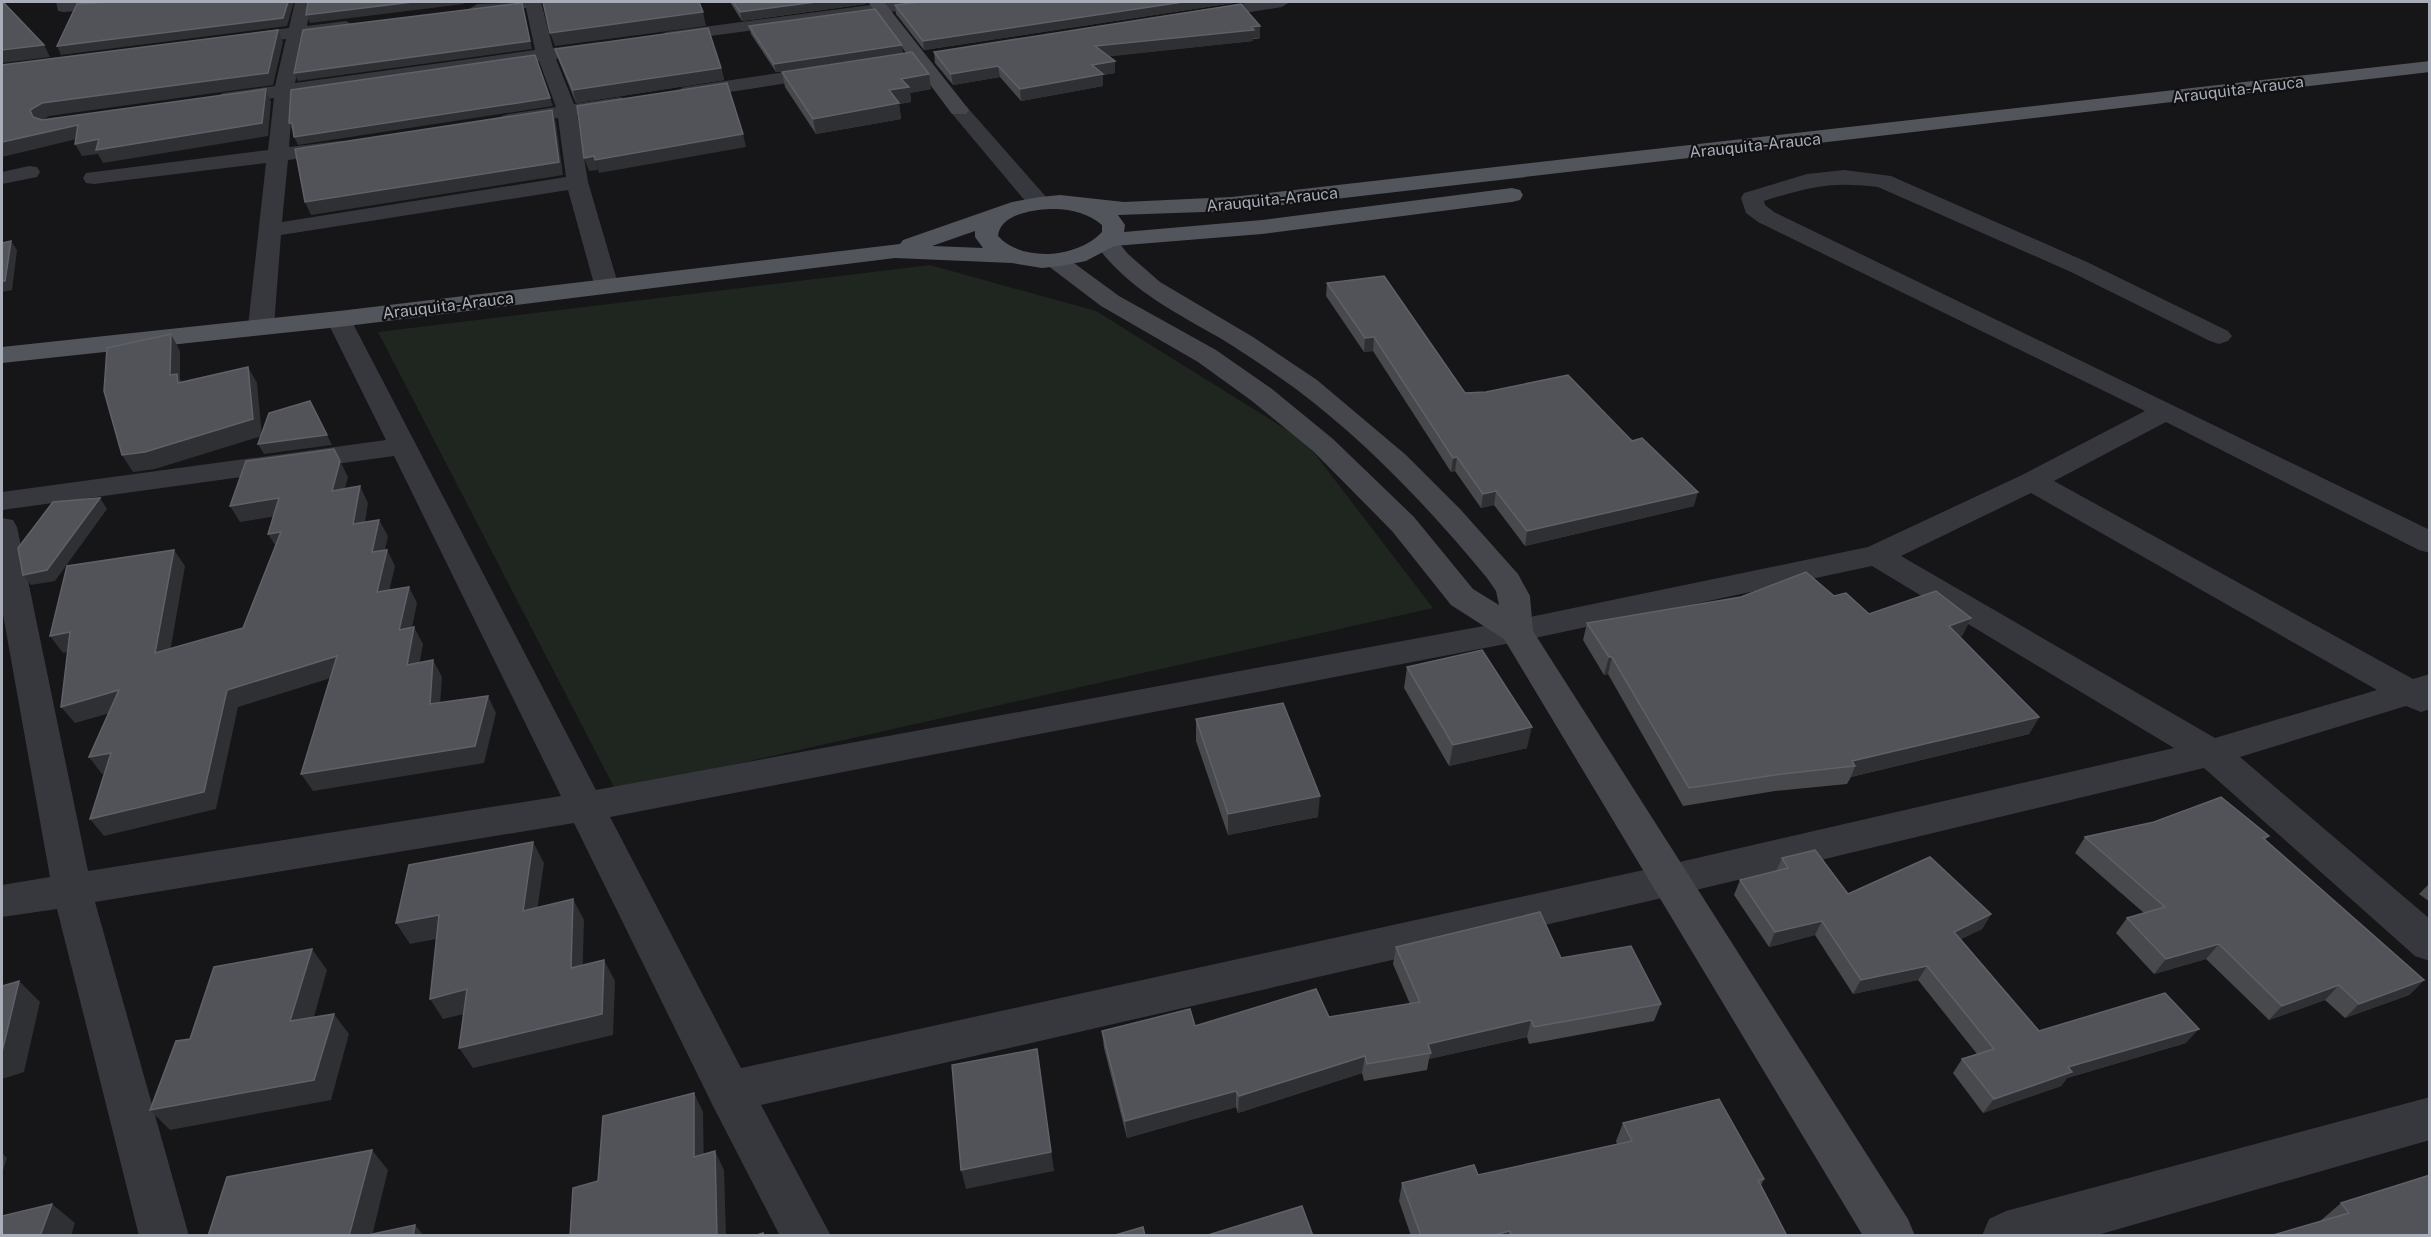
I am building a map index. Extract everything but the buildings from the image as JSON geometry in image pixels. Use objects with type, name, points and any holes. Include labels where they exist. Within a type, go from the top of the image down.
[{"type":"main road","name":"Arauquita-Arauca","points":[[2,355],[339,319],[606,284],[895,251],[1039,203],[1080,204],[1124,209],[1232,204],[2430,66]]},
{"type":"main road","name":"Arauquita-Arauca","points":[[1736,166],[2430,84]]},
{"type":"main road","name":"Arauquita-Arauca","points":[[1055,260],[1075,256],[1107,241],[1262,227],[1534,192]]},
{"type":"main road","points":[[1080,204],[1095,209],[1112,223],[1112,231],[1107,241]]},
{"type":"main road","points":[[1002,214],[987,229],[986,237],[999,252],[1013,256]]},
{"type":"main road","points":[[895,251],[1055,260]]},
{"type":"street","points":[[64,2],[64,7],[118,2]]},
{"type":"street","points":[[261,326],[284,90],[303,2]]},
{"type":"street","points":[[461,11],[532,2],[545,54],[567,111],[577,182],[606,284]]},
{"type":"street","points":[[650,40],[879,5],[927,2]]},
{"type":"street","points":[[1187,16],[1282,2]]},
{"type":"street","points":[[879,5],[959,110],[1039,203]]},
{"type":"street","points":[[224,41],[366,23]]},
{"type":"street","points":[[201,102],[615,44]]},
{"type":"street","points":[[896,61],[942,54]]},
{"type":"street","points":[[661,97],[849,68]]},
{"type":"street","points":[[486,124],[637,100]]},
{"type":"street","points":[[93,178],[278,157],[359,144]]},
{"type":"street","points":[[2,178],[29,172]]},
{"type":"street","points":[[2219,336],[2079,267],[1883,181],[1844,176],[1807,180],[1752,198],[1754,208],[1766,218],[2166,411],[2430,543]]},
{"type":"street","points":[[272,230],[577,182]]},
{"type":"street","points":[[1107,241],[1121,264],[1156,292],[1244,342],[1299,380],[1371,438],[1446,510],[1512,588],[1516,632]]},
{"type":"street","points":[[1055,260],[1110,301],[1207,356],[1262,395],[1323,445],[1403,524],[1462,597],[1516,632],[1891,1236]]},
{"type":"street","points":[[339,319],[729,1091],[807,1236]]},
{"type":"street","points":[[2,901],[585,807],[686,786],[1516,632],[1877,555],[2032,481],[2166,411]]},
{"type":"street","points":[[2,501],[403,446]]},
{"type":"street","points":[[2032,481],[2423,694]]},
{"type":"street","points":[[2,527],[72,890],[164,1236]]},
{"type":"street","points":[[1877,555],[2211,753],[2430,944]]},
{"type":"street","points":[[729,1091],[1671,880],[2211,753],[2423,694]]},
{"type":"street","points":[[2006,1236],[2430,1118]]},
{"type":"shaded area","points":[[930,265],[1096,311],[1305,441],[1433,608],[616,791],[378,332]]}]
